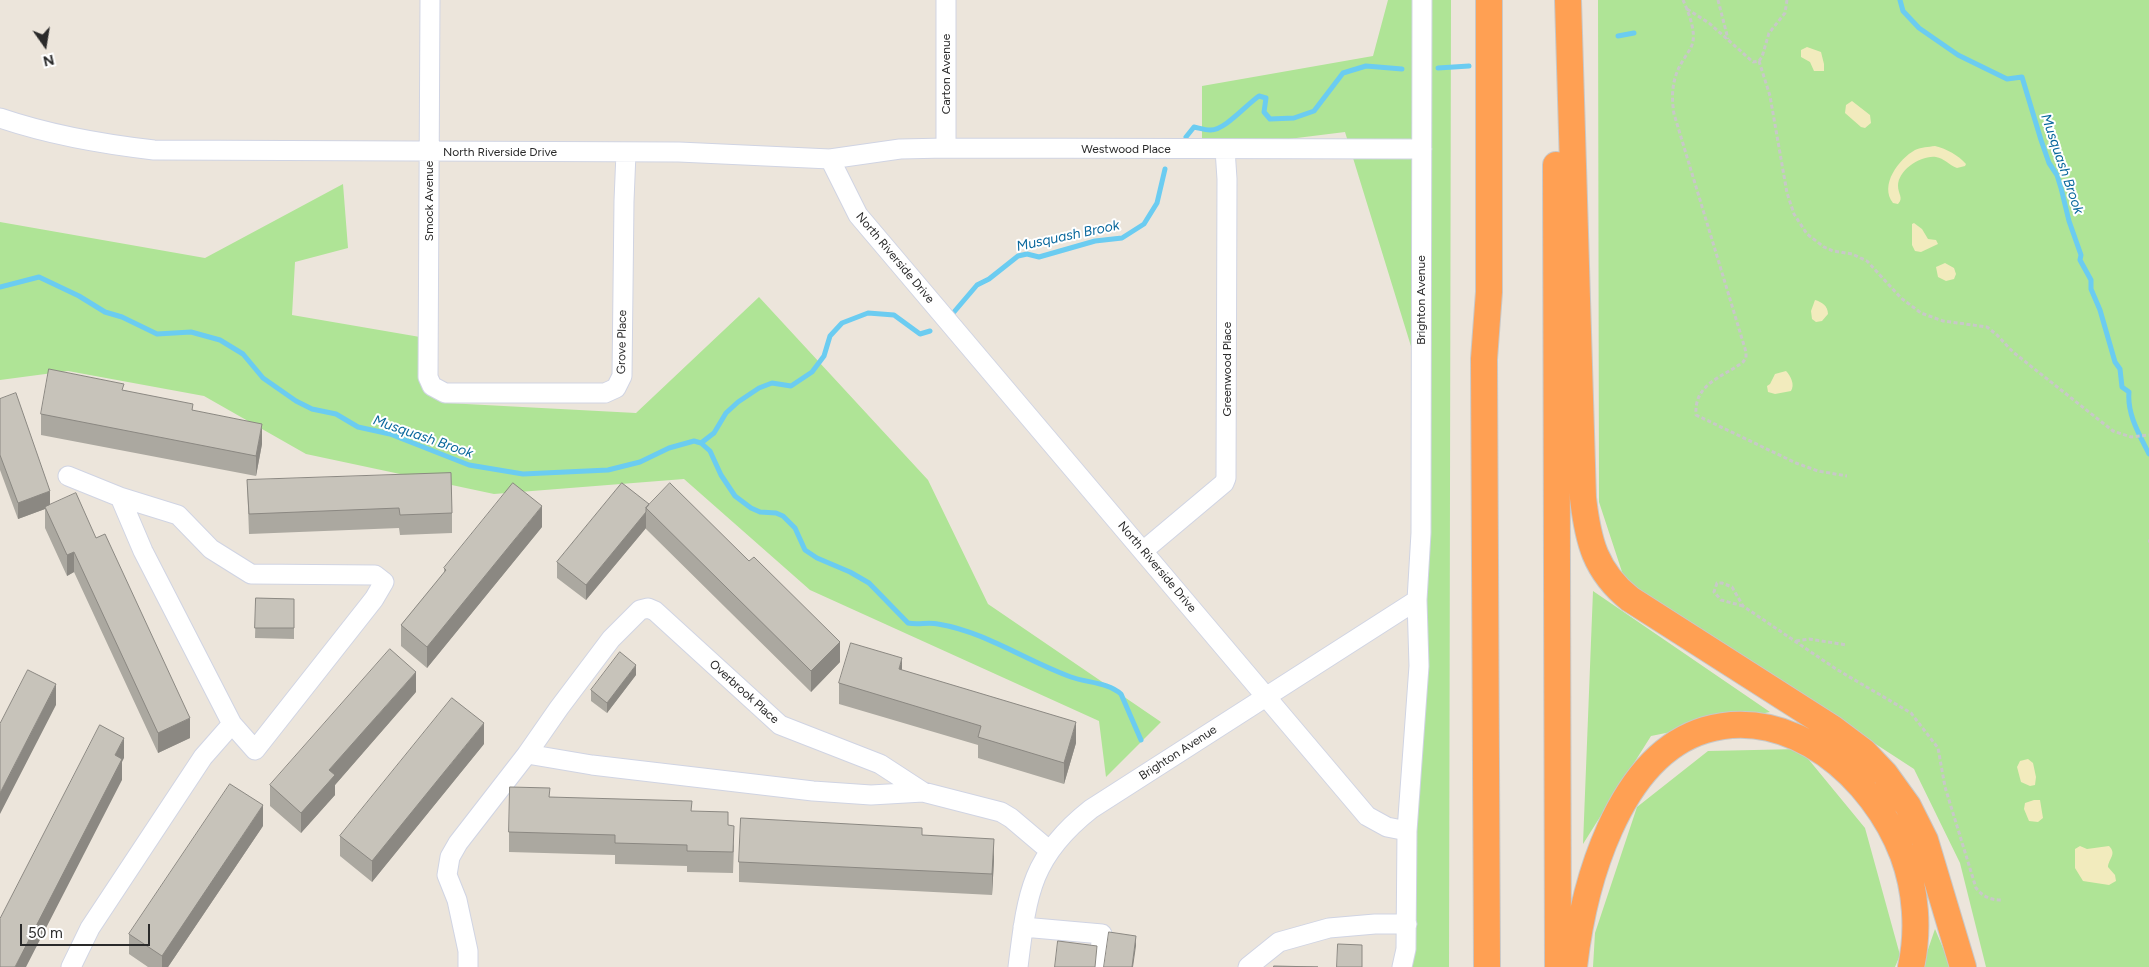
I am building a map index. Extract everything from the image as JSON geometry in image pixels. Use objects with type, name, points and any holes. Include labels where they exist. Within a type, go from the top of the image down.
[{"type":"highway","points":[[1487,967],[1484,359],[1489,292],[1489,0]]},
{"type":"highway","points":[[1555,0],[1558,967]]},
{"type":"highway","points":[[1568,0],[1583,498],[1587,532],[1593,552],[1606,576],[1630,599],[1832,728],[1864,752],[1885,774],[1908,806],[1925,840],[1963,967]]},
{"type":"highway","points":[[1574,967],[1584,908],[1599,855],[1625,798],[1641,776],[1660,757],[1690,736],[1704,730],[1728,725],[1752,725],[1785,732],[1823,752],[1847,771],[1880,809],[1904,856],[1912,889],[1915,926],[1911,967]]},
{"type":"street","name":"Smock Avenue","points":[[430,0],[428,377],[432,386],[445,393]]},
{"type":"street","name":"Carton Avenue","points":[[946,0],[946,148]]},
{"type":"street","name":"Brighton Avenue","points":[[1402,967],[1406,949],[1407,830],[1419,666],[1417,600],[1421,533],[1422,0]]},
{"type":"street","name":"North Riverside Drive","points":[[0,118],[32,129],[99,143],[154,150],[679,152],[830,159],[858,215],[1367,816],[1387,827],[1407,830]]},
{"type":"street","name":"Westwood Place","points":[[830,159],[900,149],[946,148],[1422,149]]},
{"type":"street","name":"Greenwood Place","points":[[1143,551],[1224,482],[1226,478],[1227,179],[1225,149]]},
{"type":"street","name":"Grove Place","points":[[445,393],[605,393],[616,388],[621,382],[626,153]]},
{"type":"street","points":[[68,476],[120,497],[178,515],[211,549],[251,574],[375,574],[384,582],[374,599],[255,750],[232,724],[143,551],[120,497]]},
{"type":"street","name":"Brighton Avenue","points":[[1018,967],[1028,894],[1035,876],[1050,850],[1072,824],[1417,600]]},
{"type":"street","name":"Overbrook Place","points":[[527,754],[558,708],[611,639],[640,610],[648,608],[655,611],[780,725],[880,764],[923,792],[1001,812],[1050,850]]},
{"type":"street","points":[[70,967],[90,928],[203,757],[232,724]]},
{"type":"street","points":[[468,967],[468,951],[457,900],[447,875],[448,862],[458,843],[527,754],[592,765],[813,791],[871,795],[923,792]]},
{"type":"street","points":[[1248,967],[1280,942],[1329,928],[1407,924]]},
{"type":"street","points":[[1022,927],[1102,934],[1098,967]]},
{"type":"path","points":[[1683,0],[1692,28],[1693,41],[1674,78],[1672,98],[1674,114],[1746,352],[1743,362],[1714,379],[1702,389],[1696,404],[1696,415],[1796,463],[1818,471],[1847,476]]},
{"type":"path","points":[[1718,0],[1729,40]]},
{"type":"path","points":[[1686,8],[1702,18],[1753,62],[1759,61],[1762,57],[1769,34],[1785,14],[1787,0]]},
{"type":"path","points":[[1759,61],[1770,96],[1785,187],[1794,214],[1807,234],[1828,249],[1852,254],[1867,261],[1901,298],[1921,313],[1943,321],[1987,327],[2013,352],[2103,425],[2118,434],[2131,437],[2147,435]]},
{"type":"path","points":[[1743,606],[1732,587],[1722,583],[1714,586],[1714,592],[1721,600],[1743,606],[1836,669],[1911,713],[1938,748],[1946,787],[1976,888],[1990,899],[2002,900]]},
{"type":"path","points":[[1795,641],[1809,639],[1847,645]]},
{"type":"green space","points":[[1388,0],[1451,0],[1449,967],[1412,967],[1418,369],[1345,132],[1232,146],[1202,144],[1202,86],[1373,56]]},
{"type":"green space","points":[[1598,0],[2149,0],[2149,967],[1986,967],[1960,863],[1914,769],[1625,581],[1599,502]]},
{"type":"green space","points":[[343,184],[348,248],[295,262],[292,315],[420,337],[447,403],[636,413],[759,297],[928,480],[988,604],[1161,722],[1106,777],[1099,721],[810,590],[684,479],[494,494],[306,454],[204,396],[68,371],[0,380],[0,222],[205,258]]},
{"type":"green space","points":[[1593,591],[1770,712],[1651,736],[1583,844]]},
{"type":"green space","points":[[1800,749],[1865,828],[1900,955],[1895,967],[1593,967],[1595,933],[1637,807],[1708,751]]},
{"type":"green space","points":[[1935,929],[1951,967],[1922,967]]},
{"type":"sand","points":[[1807,47],[1821,52],[1824,71],[1814,71],[1810,62],[1801,57],[1801,50]]},
{"type":"sand","points":[[1852,101],[1870,115],[1871,123],[1865,128],[1861,127],[1845,113],[1846,105]]},
{"type":"sand","points":[[1935,146],[1956,155],[1966,164],[1965,166],[1957,168],[1936,157],[1917,161],[1902,174],[1898,186],[1901,200],[1898,204],[1893,203],[1889,196],[1888,188],[1897,166],[1915,150]]},
{"type":"sand","points":[[1914,223],[1922,229],[1928,239],[1936,240],[1938,244],[1921,252],[1915,251],[1912,245],[1912,224]]},
{"type":"sand","points":[[1945,263],[1954,268],[1956,274],[1954,279],[1946,281],[1938,277],[1936,267]]},
{"type":"sand","points":[[1815,300],[1822,303],[1827,309],[1828,314],[1822,321],[1816,322],[1812,319],[1811,311]]},
{"type":"sand","points":[[1786,371],[1792,381],[1791,391],[1775,394],[1768,392],[1767,386],[1775,374]]},
{"type":"sand","points":[[2028,759],[2033,763],[2036,777],[2035,785],[2030,786],[2021,782],[2017,767],[2020,761]]},
{"type":"sand","points":[[2040,800],[2043,818],[2038,822],[2029,821],[2024,809],[2025,803]]},
{"type":"sand","points":[[2080,846],[2087,849],[2109,846],[2112,854],[2108,867],[2115,875],[2116,881],[2109,885],[2083,881],[2075,868],[2075,849]]},
{"type":"building","points":[[49,369],[124,384],[122,390],[193,404],[192,410],[262,424],[256,456],[41,414]]},
{"type":"building","points":[[16,393],[50,491],[18,503],[0,455],[0,399]]},
{"type":"building","points":[[451,473],[452,513],[400,515],[399,508],[249,514],[247,480]]},
{"type":"building","points":[[513,483],[542,506],[427,647],[401,625],[446,570],[444,568]]},
{"type":"building","points":[[622,483],[649,504],[646,512],[586,585],[557,562]]},
{"type":"building","points":[[670,483],[749,561],[754,557],[840,642],[811,671],[646,508]]},
{"type":"building","points":[[76,493],[96,538],[105,534],[190,718],[158,733],[74,552],[67,555],[45,507]]},
{"type":"building","points":[[256,598],[294,599],[294,628],[255,628]]},
{"type":"building","points":[[851,643],[902,658],[899,669],[1076,722],[1064,763],[978,737],[981,726],[839,683]]},
{"type":"building","points":[[390,649],[416,672],[329,770],[335,775],[301,813],[270,785]]},
{"type":"building","points":[[620,652],[636,665],[607,703],[591,690]]},
{"type":"building","points":[[28,670],[56,684],[0,793],[0,724]]},
{"type":"building","points":[[452,698],[484,723],[372,861],[340,836]]},
{"type":"building","points":[[100,725],[124,738],[115,755],[122,759],[15,967],[0,967],[0,919]]},
{"type":"building","points":[[230,784],[263,805],[162,956],[129,934]]},
{"type":"building","points":[[510,787],[550,788],[549,797],[692,801],[691,811],[728,812],[728,825],[734,826],[733,852],[687,851],[687,845],[615,843],[615,835],[509,832]]},
{"type":"building","points":[[741,818],[922,828],[922,835],[994,839],[992,874],[739,862]]},
{"type":"building","points":[[1109,932],[1136,936],[1132,967],[1104,967]]},
{"type":"building","points":[[1058,941],[1097,946],[1095,967],[1055,967]]},
{"type":"building","points":[[1338,944],[1362,945],[1362,967],[1337,967]]},
{"type":"building","points":[[1274,966],[1318,967],[1274,967]]},
{"type":"waterway","name":"Musquash Brook","points":[[1900,0],[1903,11],[1919,28],[1958,55],[2007,79],[2022,77],[2049,163],[2057,175],[2069,221],[2081,255],[2080,260],[2091,280],[2091,289],[2100,310],[2115,362],[2120,369],[2122,387],[2129,392],[2132,416],[2149,454]]},
{"type":"waterway","name":"Musquash Brook","points":[[1618,36],[1634,33]]},
{"type":"waterway","name":"Musquash Brook","points":[[1186,137],[1194,127],[1210,130],[1222,126],[1259,96],[1266,98],[1264,112],[1270,119],[1294,118],[1314,111],[1343,73],[1366,66],[1402,69]]},
{"type":"waterway","name":"Musquash Brook","points":[[1438,68],[1469,66]]},
{"type":"waterway","name":"Musquash Brook","points":[[954,312],[977,285],[989,279],[1018,256],[1027,254],[1039,257],[1095,241],[1122,238],[1144,224],[1157,203],[1165,169]]},
{"type":"waterway","name":"Musquash Brook","points":[[0,287],[39,277],[79,296],[105,312],[122,317],[157,334],[191,332],[220,340],[243,354],[263,378],[296,401],[312,409],[336,414],[358,427],[390,434],[469,465],[523,474],[608,470],[640,462],[669,448],[694,441],[701,443],[710,451],[721,475],[735,496],[760,512],[776,513],[783,516],[795,528],[805,550],[817,558],[850,572],[869,583],[908,623],[934,623],[973,633],[1071,677],[1116,690],[1121,694],[1141,740]]},
{"type":"waterway","name":"Musquash Brook","points":[[701,443],[714,433],[726,413],[738,402],[759,388],[772,383],[791,386],[812,372],[824,356],[830,336],[842,323],[868,313],[894,315],[920,334],[930,331]]}]
